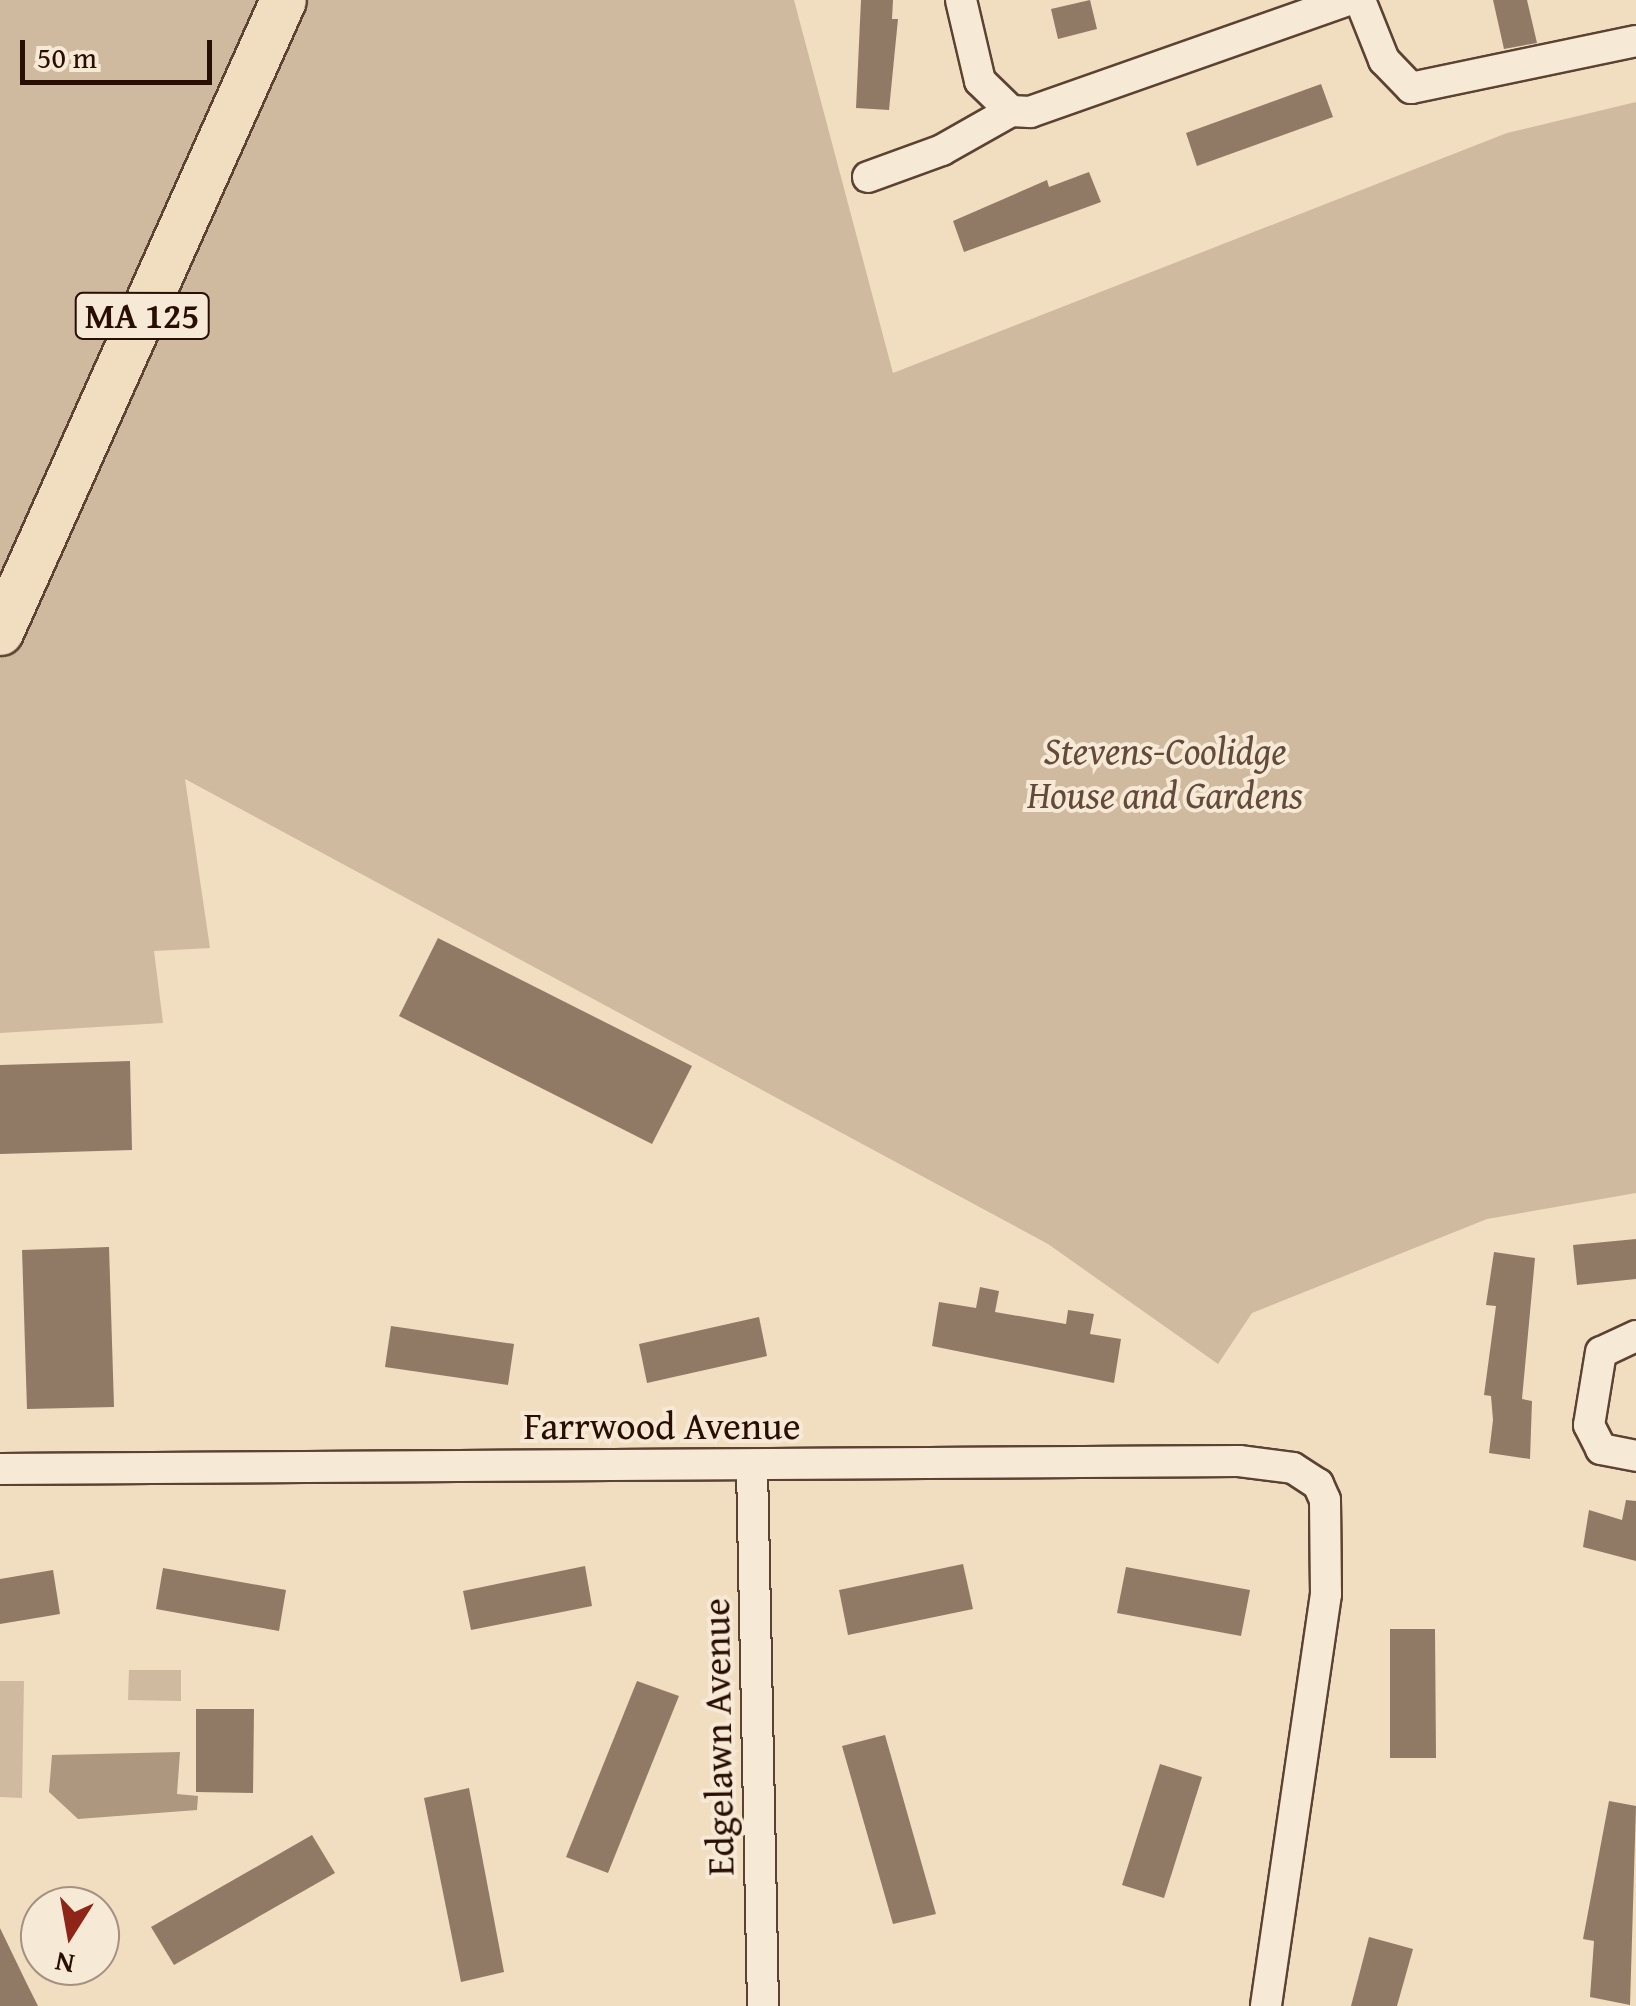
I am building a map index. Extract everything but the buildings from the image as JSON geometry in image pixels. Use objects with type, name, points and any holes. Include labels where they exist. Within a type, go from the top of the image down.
[{"type":"main road","name":"MA 125","points":[[0,632],[283,0]]},
{"type":"street","points":[[961,0],[980,81],[1011,111]]},
{"type":"street","points":[[868,177],[942,150],[1011,111],[1030,112],[1348,0]]},
{"type":"street","points":[[1360,0],[1395,80],[1411,88],[1636,41]]},
{"type":"street","points":[[1636,1336],[1601,1352],[1590,1425],[1601,1449],[1636,1456]]},
{"type":"street","name":"Farrwood Avenue","points":[[0,1469],[1273,1462],[1318,1484],[1326,1594],[1266,2006]]},
{"type":"street","name":"Edgelawn Avenue","points":[[752,1466],[763,2006]]},
{"type":"green space","name":"Stevens-Coolidge House and Gardens","points":[[0,0],[794,0],[893,373],[1507,133],[1636,102],[1636,1193],[1487,1219],[1252,1313],[1218,1364],[1048,1244],[185,779],[210,948],[154,951],[163,1023],[0,1033]]},
{"type":"green space","points":[[129,1670],[181,1670],[181,1701],[128,1700]]},
{"type":"green space","points":[[0,1681],[24,1681],[22,1798],[0,1797]]},
{"type":"shaded area","points":[[180,1752],[177,1794],[198,1796],[197,1810],[78,1819],[49,1792],[52,1755]]}]
